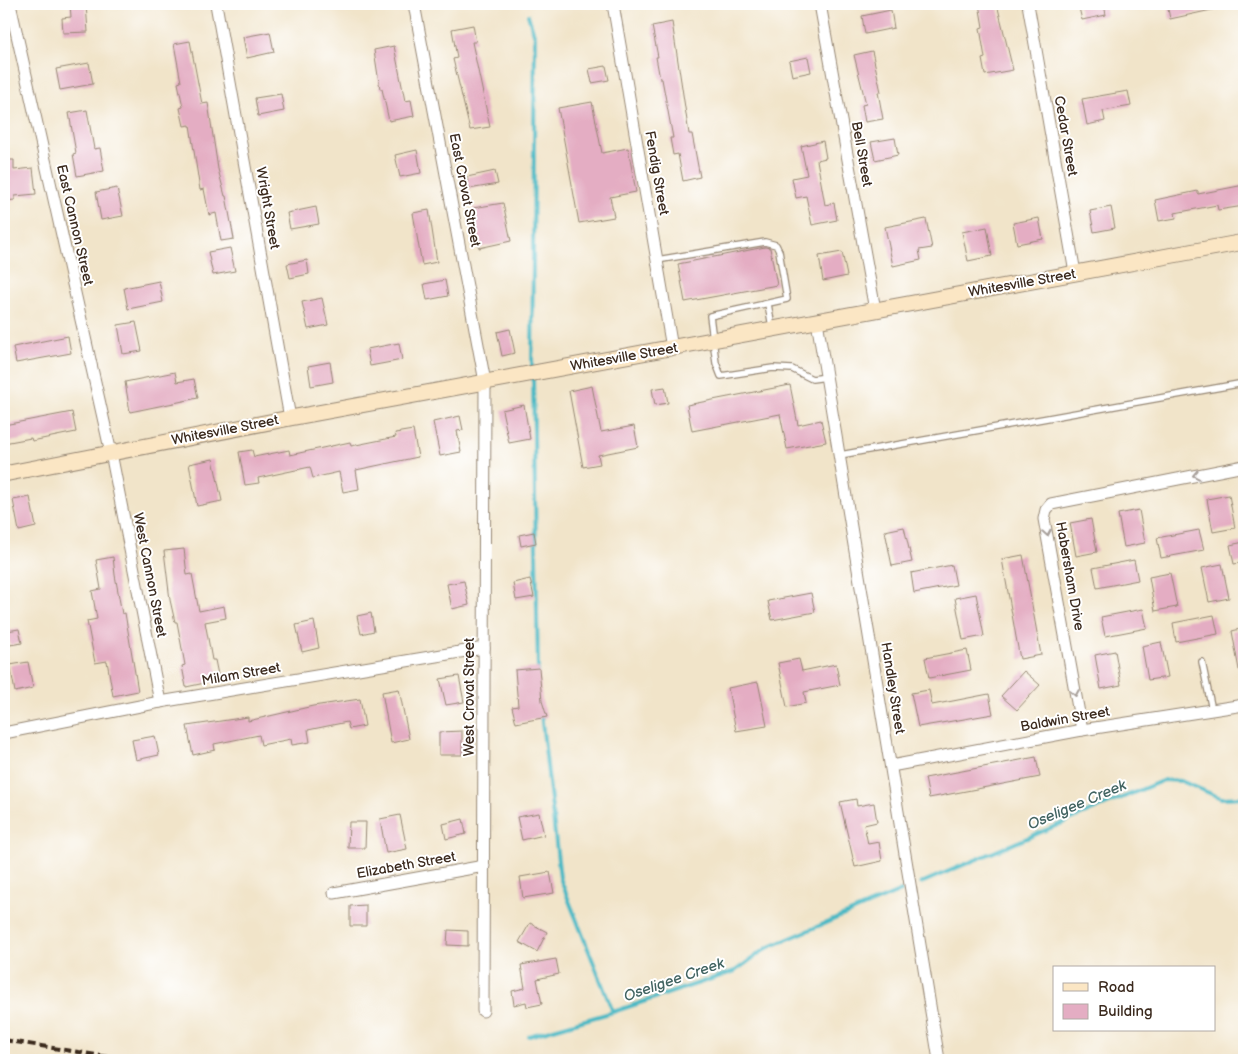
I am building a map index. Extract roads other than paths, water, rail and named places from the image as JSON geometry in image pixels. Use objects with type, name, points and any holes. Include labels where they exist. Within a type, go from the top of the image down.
[{"type":"main road","name":"Whitesville Street","points":[[4,474],[290,418],[1244,242]]},
{"type":"street","name":"Wright Street","points":[[216,4],[290,418]]},
{"type":"street","name":"East Crovat Street","points":[[414,4],[485,382]]},
{"type":"street","name":"Fendig Street","points":[[613,4],[672,348]]},
{"type":"street","name":"Bell Street","points":[[820,4],[875,310]]},
{"type":"street","name":"Cedar Street","points":[[1028,4],[1075,273]]},
{"type":"street","name":"East Cannon Street","points":[[9,11],[111,452]]},
{"type":"street","name":"Handley Street","points":[[817,321],[939,1060]]},
{"type":"street","name":"West Crovat Street","points":[[483,1011],[485,382]]},
{"type":"street","name":"West Cannon Street","points":[[111,452],[160,702]]},
{"type":"street","name":"Habersham Drive","points":[[1082,730],[1044,519],[1046,510],[1052,504],[1097,493],[1244,466]]},
{"type":"street","name":"Milam Street","points":[[4,733],[160,702],[484,648]]},
{"type":"street","name":"Baldwin Street","points":[[891,766],[1082,730],[1244,705]]},
{"type":"street","name":"Elizabeth Street","points":[[334,893],[484,866]]},
{"type":"lane","points":[[657,260],[771,243],[776,245],[779,251],[787,299],[713,314],[709,320],[720,376],[773,368],[792,369],[812,379],[827,377]]},
{"type":"lane","points":[[768,304],[772,329]]},
{"type":"lane","points":[[840,455],[1244,383]]},
{"type":"lane","points":[[1202,662],[1212,710]]},
{"type":"waterway","points":[[528,15],[535,37],[532,369]]},
{"type":"waterway","points":[[533,376],[538,671]]},
{"type":"waterway","points":[[541,713],[560,878],[613,1012]]},
{"type":"waterway","name":"Oseligee Creek","points":[[921,883],[1164,780],[1181,781],[1221,798],[1244,797]]},
{"type":"waterway","name":"Oseligee Creek","points":[[529,1036],[613,1012],[735,971],[767,948],[901,891]]},
{"type":"railway","points":[[4,1040],[127,1060]]}]
